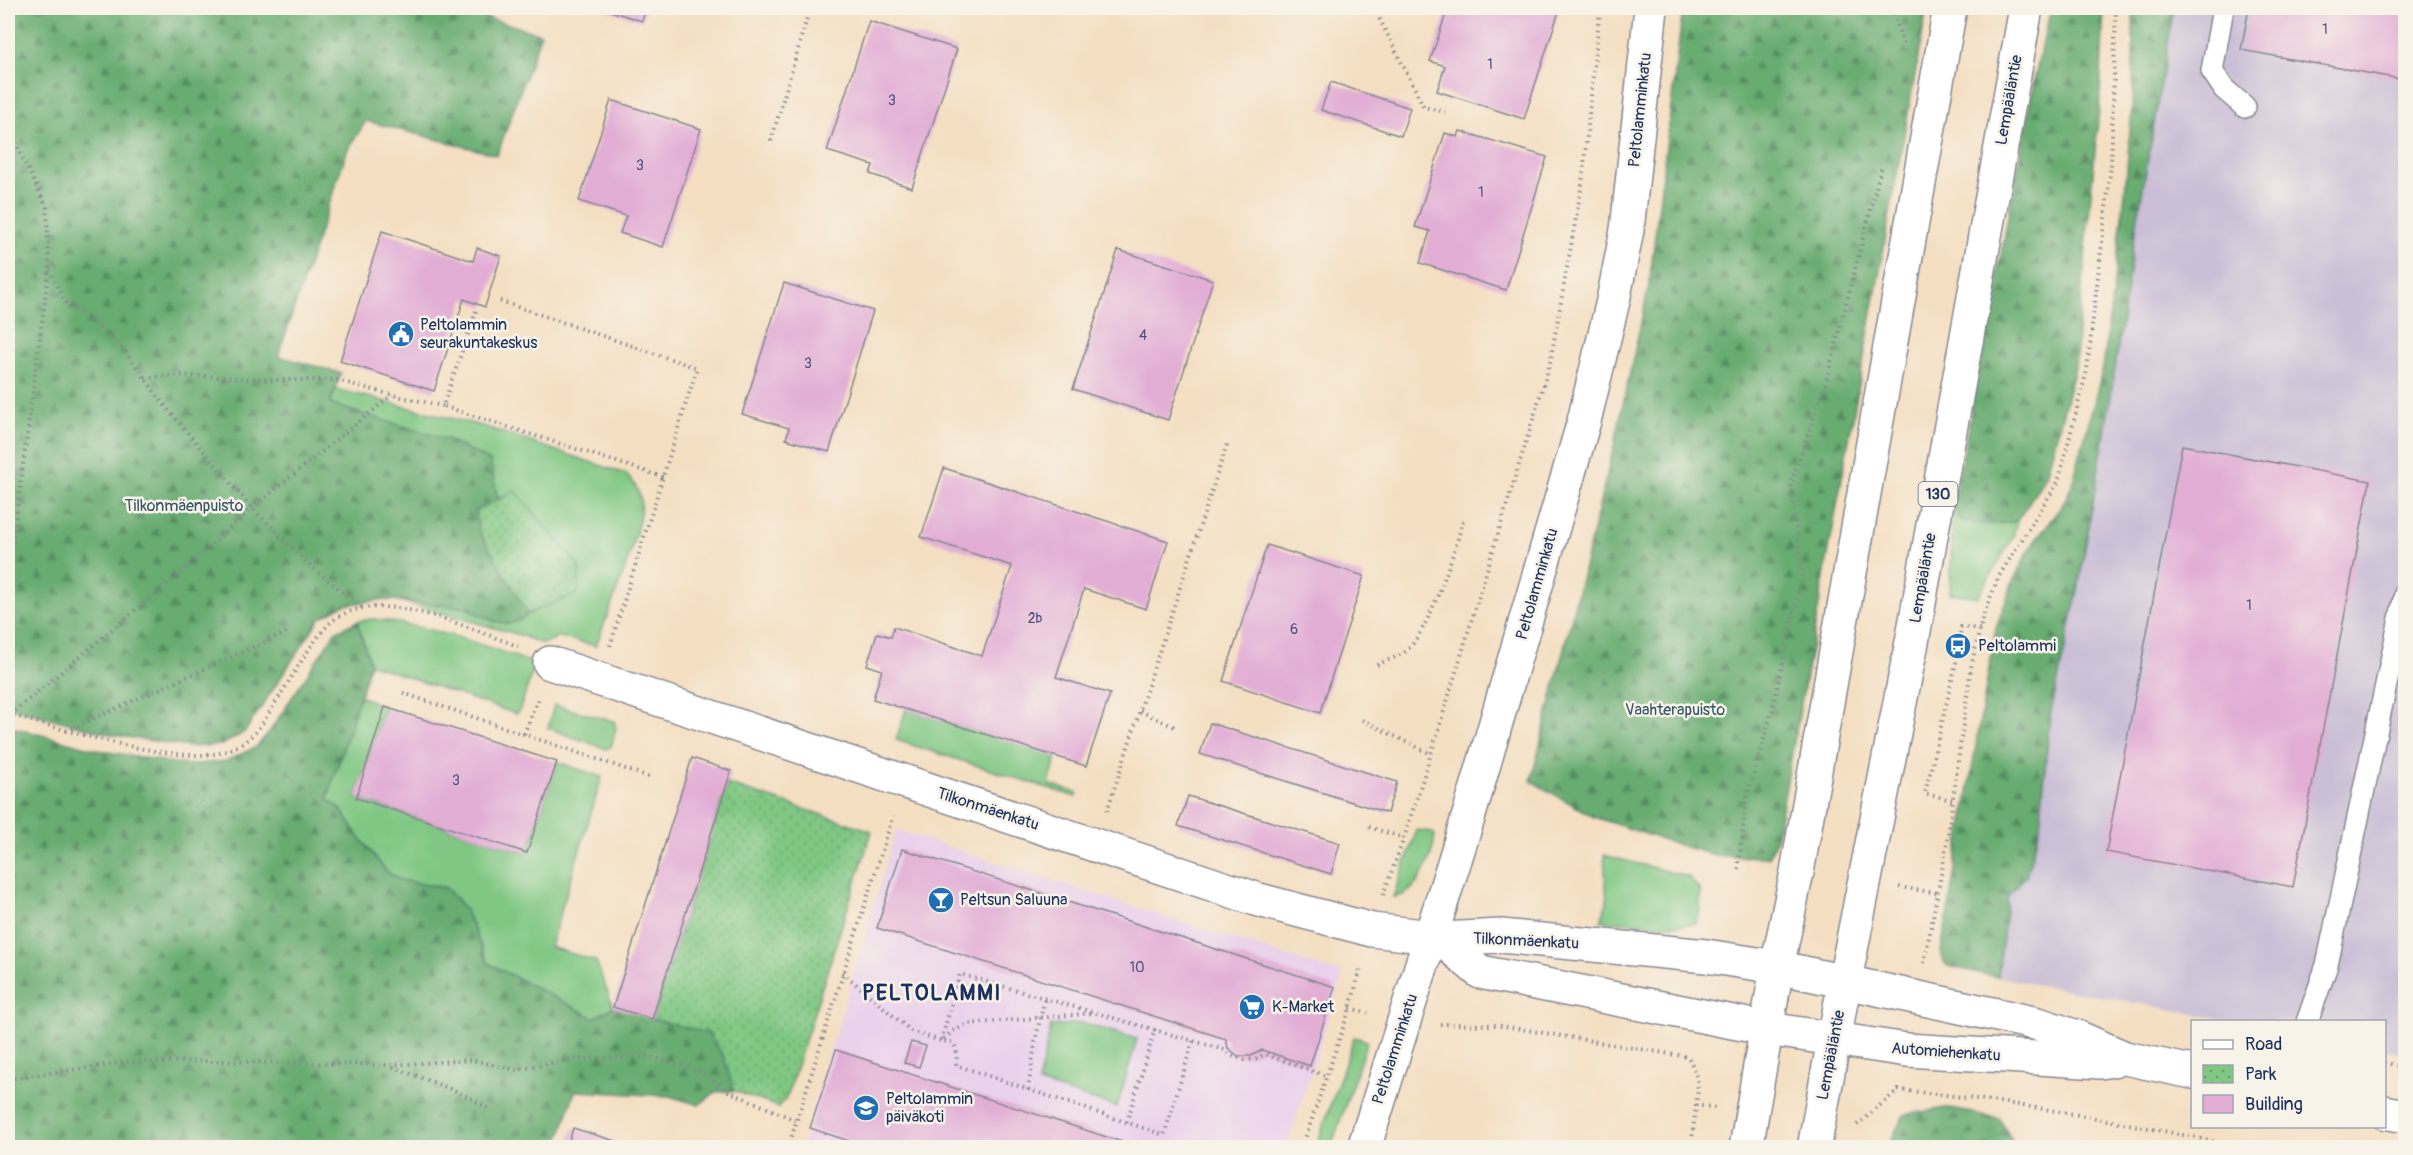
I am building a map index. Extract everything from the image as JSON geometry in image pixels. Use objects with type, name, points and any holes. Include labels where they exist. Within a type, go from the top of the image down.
[{"type":"main road","name":"Peltolamminkatu","points":[[1364,1148],[1403,1024],[1436,938],[1584,421],[1608,323],[1627,230],[1651,8]]},
{"type":"main road","points":[[1746,1148],[1950,8]]},
{"type":"main road","name":"Lempääläntie","points":[[1816,1137],[1912,642],[2026,8]]},
{"type":"main road","name":"Tilkonmäenkatu","points":[[546,677],[904,781],[1259,900],[1372,930],[1436,938],[1501,936],[1706,956],[1845,980]]},
{"type":"main road","name":"Tilkonmäenkatu","points":[[1436,938],[1480,972],[1768,1029]]},
{"type":"main road","name":"Automiehenkatu","points":[[1845,980],[2038,1024],[2077,1037],[2125,1058],[2191,1072]]},
{"type":"main road","name":"Automiehenkatu","points":[[1768,1029],[1835,1041],[1907,1050],[2100,1062],[2125,1058]]},
{"type":"main road","points":[[2386,1112],[2406,1116]]},
{"type":"lane","points":[[2223,8],[2212,71],[2224,89],[2245,107]]},
{"type":"lane","points":[[2308,1020],[2327,965],[2406,590]]},
{"type":"path","points":[[771,141],[810,8]]},
{"type":"path","points":[[1374,8],[1424,107],[1446,112]]},
{"type":"path","points":[[1302,1148],[1350,1008],[1385,888],[1431,754],[1550,363],[1582,184],[1600,8]]},
{"type":"path","points":[[1892,8],[1905,47],[1903,57]]},
{"type":"path","points":[[1927,949],[1971,667],[1980,629],[1998,576],[2058,482],[2088,370],[2111,166],[2116,8]]},
{"type":"path","points":[[8,119],[15,142],[47,208],[49,269],[8,578]]},
{"type":"path","points":[[1738,869],[1747,797],[1772,711],[1802,577],[1791,483],[1826,382],[1885,154]]},
{"type":"path","points":[[49,269],[65,302],[92,320],[124,352],[169,411],[252,508],[314,568],[365,609]]},
{"type":"path","points":[[500,301],[697,368],[607,656]]},
{"type":"path","points":[[443,405],[476,310]]},
{"type":"path","points":[[145,378],[178,375],[271,380],[337,380],[392,395],[443,405],[663,477]]},
{"type":"path","points":[[9,715],[187,567],[252,508],[392,395]]},
{"type":"path","points":[[1106,815],[1228,441]]},
{"type":"path","points":[[1377,665],[1406,651],[1422,632],[1450,562],[1464,518]]},
{"type":"path","points":[[9,715],[124,745],[186,755],[224,752],[252,738],[327,626],[346,612],[393,606],[531,650],[546,677],[524,734]]},
{"type":"path","points":[[1952,800],[1925,794],[1956,663],[1961,627],[1980,629]]},
{"type":"path","points":[[65,731],[287,632]]},
{"type":"path","points":[[403,693],[649,777]]},
{"type":"path","points":[[1140,711],[1177,728]]},
{"type":"path","points":[[1362,720],[1431,754]]},
{"type":"path","points":[[788,1148],[904,781]]},
{"type":"path","points":[[1369,827],[1404,838]]},
{"type":"path","points":[[1888,885],[1937,893]]},
{"type":"path","points":[[842,972],[911,1031],[941,1041],[952,1042],[957,1054],[956,1065],[1164,1135],[1193,1041]]},
{"type":"path","points":[[941,1041],[960,974],[1225,1050],[1230,1055],[1245,1060],[1256,1059],[1265,1054],[1326,1076]]},
{"type":"path","points":[[1028,1090],[1045,998]]},
{"type":"path","points":[[1350,1008],[1403,1024],[1496,1025],[1688,1057],[1696,1071],[1699,1085],[1691,1148]]},
{"type":"path","points":[[941,1041],[953,1031],[968,1024],[1097,1013]]},
{"type":"path","points":[[1127,1122],[1155,1029]]},
{"type":"path","points":[[8,1079],[127,1062],[212,1061],[389,1065],[472,1060],[516,1070],[566,1060],[648,1056],[700,1071],[728,1091],[795,1120]]},
{"type":"path","points":[[2386,1063],[2406,1067]]},
{"type":"path","points":[[389,1065],[456,1091],[489,1108]]},
{"type":"path","points":[[1816,1137],[1857,1125],[1898,1090],[1976,1098],[2125,1122],[2244,1148]]},
{"type":"path","points":[[1696,1105],[1753,1113]]},
{"type":"shaded area","points":[[2174,8],[2405,8],[2405,1054],[2386,1050],[2386,1020],[2227,1020],[1998,977],[2008,896],[2026,876],[2040,827],[2050,716],[2109,408],[2133,246]]},
{"type":"shaded area","points":[[896,830],[1343,974],[1287,1147],[802,1148]]},
{"type":"green space","name":"Tilkonmäenpuisto","points":[[8,8],[481,8],[479,15],[541,34],[497,155],[366,121],[347,151],[278,356],[341,373],[330,404],[449,440],[490,461],[501,517],[528,614],[508,624],[493,621],[466,608],[396,600],[344,605],[320,618],[245,732],[222,745],[189,747],[109,734],[8,707]]},
{"type":"green space","name":"Vaahterapuisto","points":[[1683,8],[1927,8],[1777,836],[1769,857],[1718,856],[1685,847],[1594,817],[1531,781],[1614,446],[1649,285]]},
{"type":"green space","points":[[2051,8],[2104,8],[2100,98],[2075,368],[2046,476],[2017,521],[1989,524],[1962,521],[1953,506],[2035,76]]},
{"type":"green space","points":[[2133,8],[2174,8],[2078,590],[2050,716],[2040,827],[2026,876],[2008,896],[1998,977],[1948,966],[1944,963],[1941,952],[1996,627],[2013,581],[2030,548],[2063,504],[2072,485],[2103,368],[2125,193],[2133,93]]},
{"type":"green space","points":[[336,389],[486,427],[626,474],[633,481],[640,497],[637,528],[632,548],[596,646],[556,636],[553,640],[542,644],[520,635],[396,600],[466,608],[493,621],[520,620],[528,614],[577,593],[515,491],[498,499],[489,460],[330,404]]},
{"type":"green space","points":[[515,491],[579,566],[578,593],[528,614],[479,531],[475,511]]},
{"type":"green space","points":[[1953,506],[1962,521],[1990,524],[2017,521],[2013,537],[1978,597],[1950,593]]},
{"type":"green space","points":[[373,619],[415,626],[456,637],[535,664],[520,709],[516,714],[370,664],[357,621]]},
{"type":"green space","points":[[357,621],[370,664],[327,799],[339,807],[387,872],[400,880],[446,888],[465,909],[488,963],[594,1018],[613,1007],[708,1033],[724,1057],[734,1091],[716,1092],[699,1105],[669,1096],[575,1091],[557,1147],[8,1147],[8,726],[102,751],[187,765],[226,761],[256,747],[270,731],[335,632]]},
{"type":"green space","points":[[360,696],[385,707],[356,798],[527,853],[557,762],[602,777],[550,947],[596,961],[613,1007],[594,1018],[488,963],[465,909],[446,888],[400,880],[387,872],[359,837],[340,808],[327,799]]},
{"type":"green space","points":[[554,705],[614,721],[616,728],[611,747],[606,749],[548,728]]},
{"type":"green space","points":[[906,709],[1057,756],[1049,784],[1077,793],[1076,797],[896,740]]},
{"type":"green space","points":[[727,784],[872,831],[787,1097],[779,1107],[734,1091],[724,1057],[708,1033],[652,1019]]},
{"type":"green space","points":[[1417,830],[1431,832],[1435,835],[1431,854],[1417,883],[1402,895],[1393,897]]},
{"type":"green space","points":[[1604,855],[1689,877],[1700,890],[1700,910],[1696,924],[1601,921],[1607,902]]},
{"type":"green space","points":[[1083,1023],[1137,1039],[1117,1107],[1038,1083],[1051,1026]]},
{"type":"green space","points":[[1354,1037],[1367,1041],[1331,1147],[1316,1147]]},
{"type":"green space","points":[[1945,1108],[1999,1118],[2016,1147],[1887,1147],[1904,1115]]},
{"type":"building","points":[[601,8],[646,8],[642,21]]},
{"type":"building","points":[[1448,8],[1560,8],[1524,119],[1437,91],[1445,66],[1430,61]]},
{"type":"building","points":[[2249,8],[2406,8],[2406,80],[2241,50]]},
{"type":"building","points":[[869,21],[957,49],[912,188],[870,174],[873,165],[827,151]]},
{"type":"building","points":[[1331,82],[1410,108],[1401,136],[1321,110]]},
{"type":"building","points":[[611,100],[701,129],[663,247],[620,233],[626,216],[579,201]]},
{"type":"building","points":[[1460,131],[1547,157],[1506,290],[1420,263],[1430,231],[1415,227],[1445,133],[1458,137]]},
{"type":"building","name":"Peltolammin seurakuntakeskus","points":[[382,231],[473,261],[477,248],[501,256],[485,307],[464,299],[434,391],[340,361]]},
{"type":"building","points":[[1118,250],[1213,280],[1168,420],[1073,389]]},
{"type":"building","points":[[784,283],[873,311],[829,452],[786,439],[789,428],[742,414]]},
{"type":"building","points":[[2182,445],[2370,481],[2293,887],[2106,852]]},
{"type":"building","points":[[944,468],[1168,541],[1146,609],[1084,589],[1056,677],[1110,694],[1086,766],[873,699],[882,670],[867,665],[877,633],[891,637],[894,627],[982,656],[1012,566],[921,537]]},
{"type":"building","points":[[1267,545],[1364,576],[1320,713],[1223,681]]},
{"type":"building","points":[[385,707],[557,762],[527,853],[356,798]]},
{"type":"building","points":[[1210,723],[1397,782],[1387,813],[1200,754]]},
{"type":"building","points":[[692,758],[731,771],[652,1019],[613,1007]]},
{"type":"building","points":[[1188,796],[1340,843],[1331,874],[1178,826]]},
{"type":"building","points":[[902,849],[1335,987],[1310,1066],[1262,1050],[1251,1056],[1238,1056],[1228,1048],[1226,1039],[877,928]]},
{"type":"building","points":[[911,1042],[926,1046],[919,1067],[904,1063]]},
{"type":"building","points":[[836,1050],[1138,1148],[870,1148],[810,1128]]},
{"type":"building","points":[[573,1128],[635,1147],[635,1148],[567,1148]]},
{"type":"place","name":"Peltolammin seurakuntakeskus","points":[[401,334]]},
{"type":"place","name":"Peltolammi","points":[[1958,646]]},
{"type":"place","name":"Peltsun Saluuna","points":[[941,900]]},
{"type":"place","name":"K-Market","points":[[1252,1007]]},
{"type":"place","name":"Peltolammin päiväkoti","points":[[866,1108]]},
{"type":"district","name":"PELTOLAMMI","points":[[932,993]]}]
